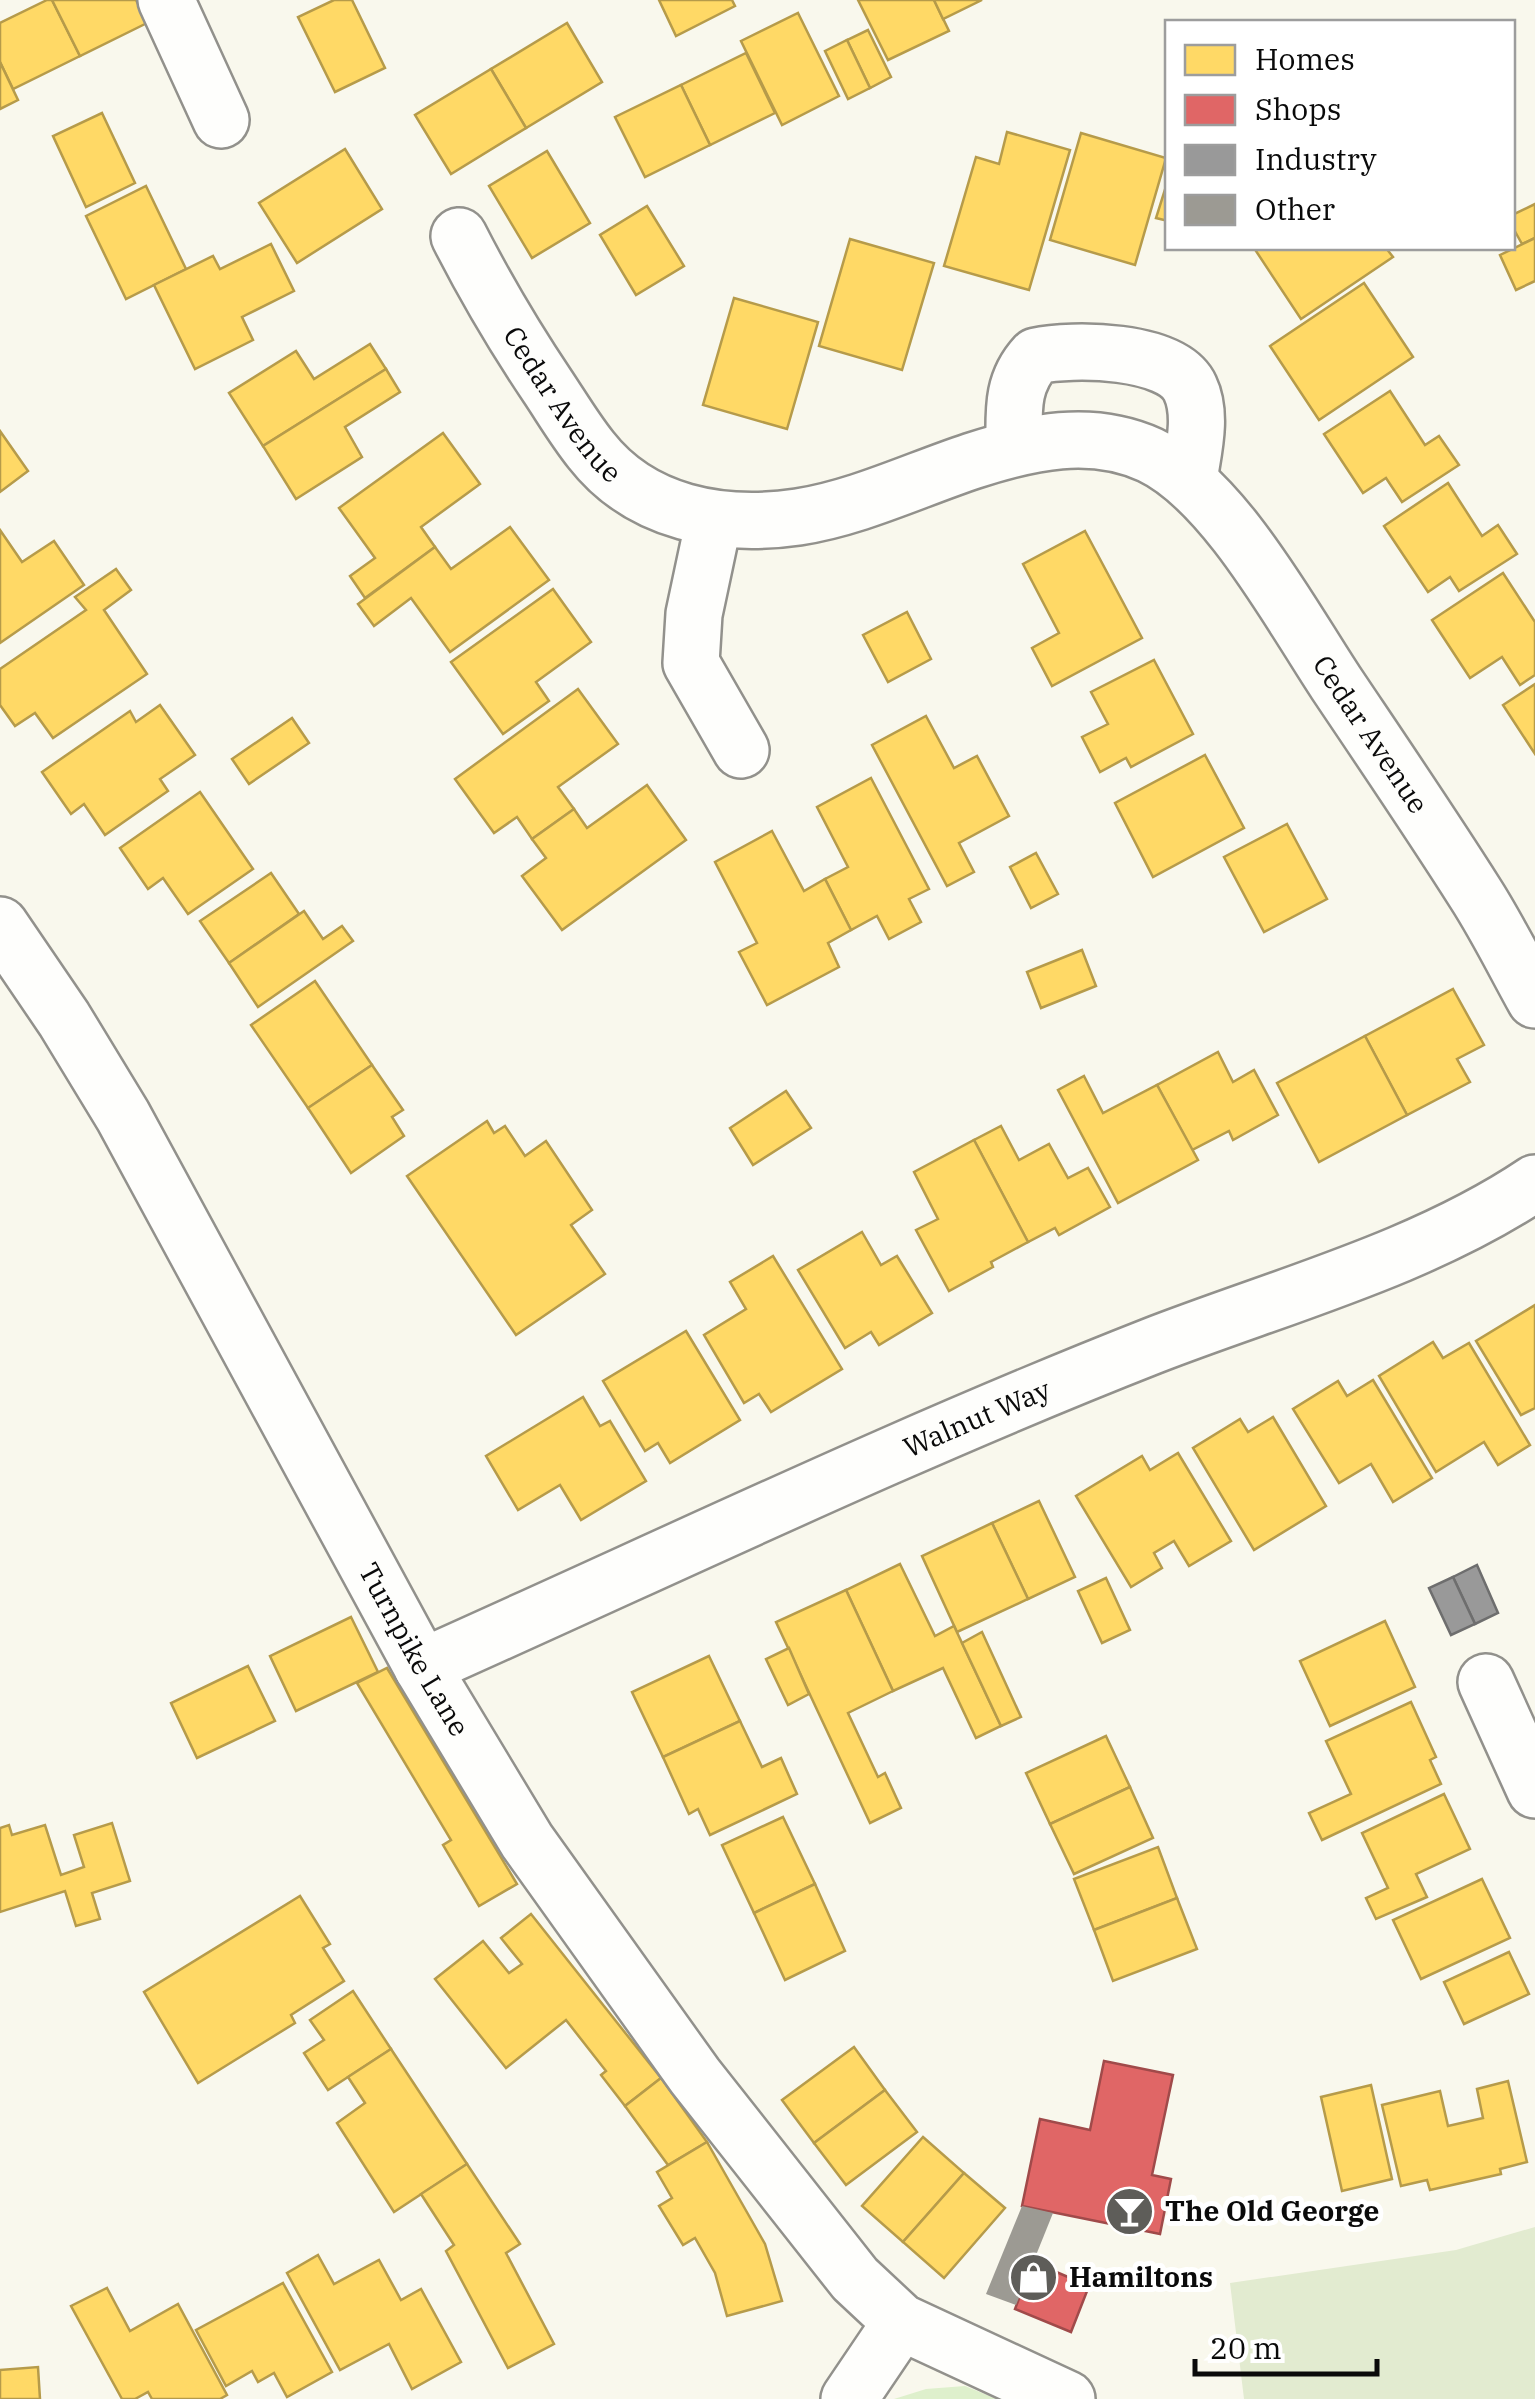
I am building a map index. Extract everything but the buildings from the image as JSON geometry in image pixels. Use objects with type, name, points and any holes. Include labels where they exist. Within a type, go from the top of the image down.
[{"type":"street","points":[[166,0],[221,120]]},
{"type":"street","name":"Cedar Avenue","points":[[458,236],[495,308],[592,452],[624,483],[664,506],[714,520],[759,521],[802,516],[1014,447],[1056,439],[1093,440],[1150,455],[1189,480],[1223,514],[1298,625],[1478,896],[1535,1000]]},
{"type":"street","points":[[1014,447],[1014,394],[1022,371],[1036,356],[1082,351],[1125,355],[1176,372],[1188,382],[1196,423],[1189,480]]},
{"type":"street","points":[[714,520],[694,614],[691,663],[741,750]]},
{"type":"street","name":"Turnpike Lane","points":[[0,925],[123,1116],[422,1667],[527,1840],[696,2076],[854,2279],[901,2322],[1068,2399]]},
{"type":"street","name":"Walnut Way","points":[[422,1667],[971,1422],[1153,1346],[1350,1274],[1503,1205],[1535,1183]]},
{"type":"street","points":[[1486,1682],[1535,1790]]},
{"type":"street","points":[[849,2399],[901,2322]]},
{"type":"green space","points":[[1535,2227],[1535,2399],[1244,2399],[1230,2283],[1456,2250]]},
{"type":"green space","points":[[965,2386],[997,2399],[894,2399],[926,2389]]},
{"type":"place","name":"The Old George","points":[[1130,2211]]},
{"type":"place","name":"Hamiltons","points":[[1034,2277]]}]
